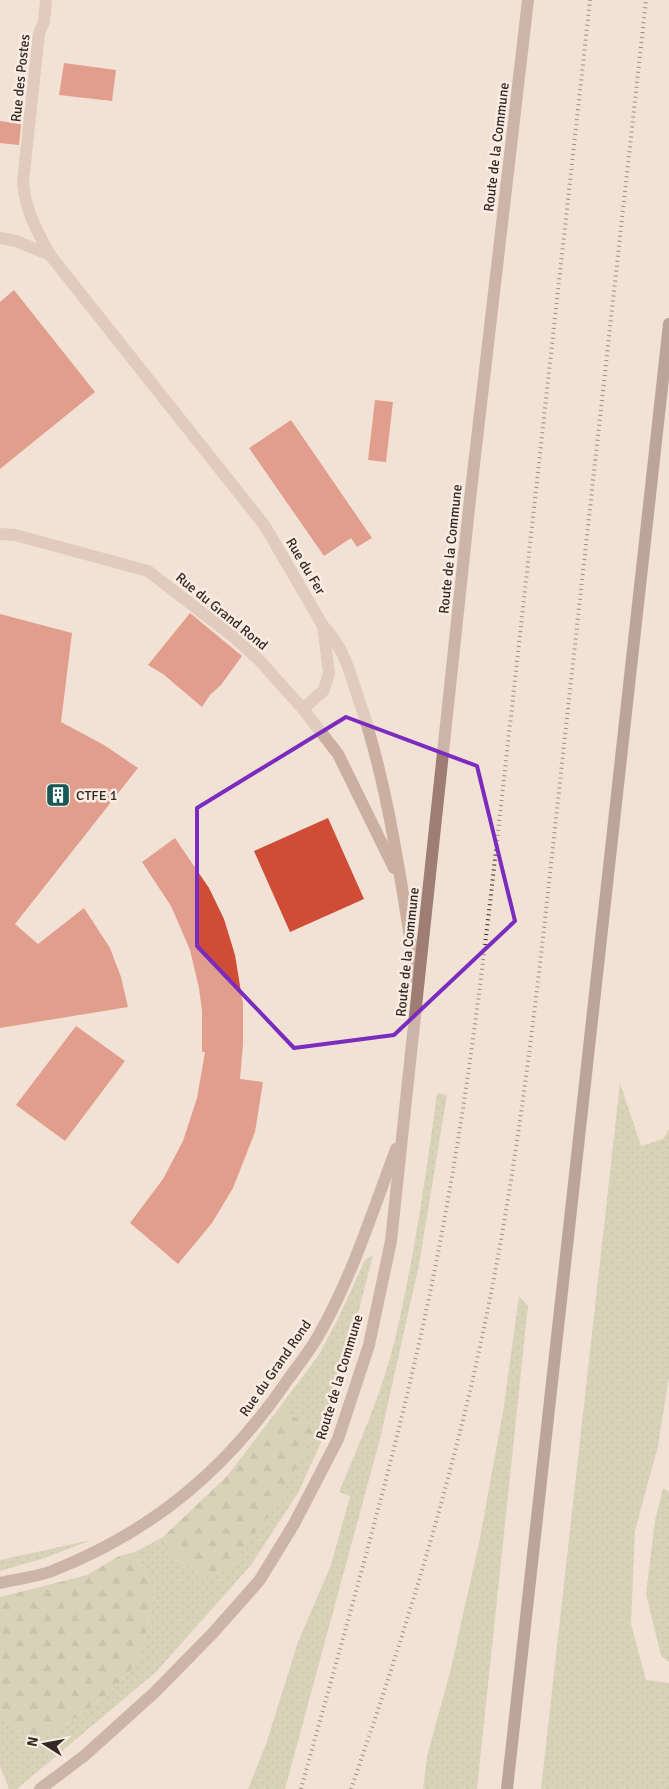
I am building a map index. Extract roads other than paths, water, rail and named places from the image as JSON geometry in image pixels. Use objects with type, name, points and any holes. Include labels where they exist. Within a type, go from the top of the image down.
[{"type":"main road","name":"Route de la Commune","points":[[40,1789],[84,1756],[154,1693],[212,1634],[259,1581],[294,1524],[338,1439],[368,1345],[391,1241],[448,701],[528,0]]},
{"type":"main road","points":[[507,1789],[669,324]]},
{"type":"main road","name":"Rue du Grand Rond","points":[[0,1583],[50,1571],[116,1542],[172,1506],[223,1461],[272,1404],[321,1332],[350,1269],[403,1130]]},
{"type":"street","name":"Rue des Postes","points":[[30,220],[24,201],[23,182],[39,33],[44,22],[46,0]]},
{"type":"street","name":"Rue du Fer","points":[[30,220],[50,255],[265,526],[323,626],[336,639],[344,656],[372,736],[388,800],[418,990]]},
{"type":"street","points":[[0,238],[16,241],[50,255]]},
{"type":"street","name":"Rue du Grand Rond","points":[[0,534],[15,535],[148,571],[235,638],[261,662],[303,709],[338,754],[400,883]]},
{"type":"street","points":[[303,709],[324,690],[329,673],[323,626]]},
{"type":"railway","points":[[301,1789],[378,1512],[428,1302],[454,1167],[490,905],[590,0]]},
{"type":"railway","points":[[351,1789],[412,1603],[448,1478],[479,1352],[504,1221],[525,1085],[542,949],[646,0]]},
{"type":"place","name":"CTFE 1","points":[[58,795]]}]
